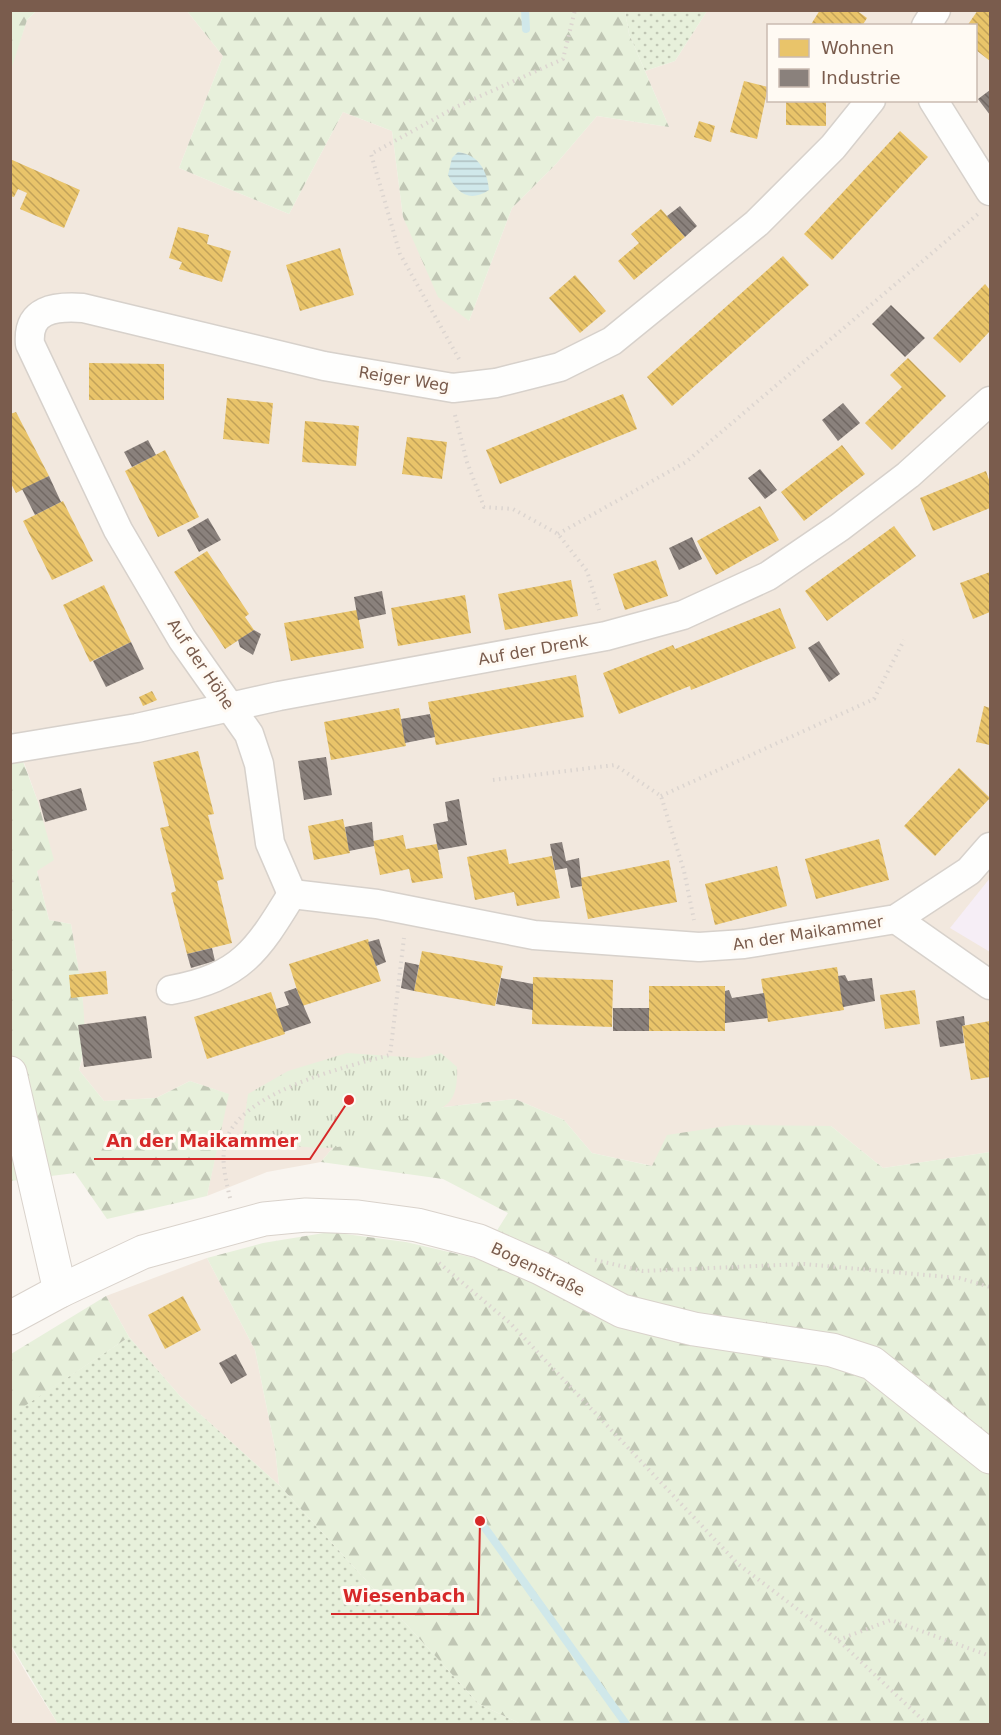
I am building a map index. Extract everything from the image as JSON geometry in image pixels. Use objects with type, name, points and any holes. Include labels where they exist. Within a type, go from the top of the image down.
[{"type":"main road","points":[[10,1072],[60,1291]]},
{"type":"main road","name":"Bogenstraße","points":[[10,1318],[60,1291],[143,1252],[237,1225],[264,1219],[306,1215],[358,1217],[417,1225],[479,1241],[540,1268],[622,1311],[694,1329],[832,1350],[872,1363],[990,1457]]},
{"type":"street","points":[[927,24],[936,10]]},
{"type":"street","name":"Reiger Weg","points":[[56,306],[83,308],[324,366],[464,387],[560,367],[612,341],[757,223],[833,147],[869,102]]},
{"type":"street","points":[[934,102],[986,202]]},
{"type":"street","name":"Auf der Höhe","points":[[56,306],[44,312],[34,322],[29,332],[30,344],[118,530],[182,639],[249,734],[259,764],[270,843],[292,894]]},
{"type":"street","name":"Auf der Drenk","points":[[10,749],[137,728],[279,696],[606,636],[683,615],[768,576],[840,527],[908,475],[990,401]]},
{"type":"street","name":"An der Maikammer","points":[[292,894],[407,910],[534,935],[699,947],[744,944],[896,919],[969,871],[990,847]]},
{"type":"street","points":[[171,990],[197,985],[234,969],[265,937],[292,894]]},
{"type":"street","name":"An der Maikammer","points":[[896,919],[990,985]]},
{"type":"path","points":[[575,10],[563,59],[456,106],[371,154],[400,254],[464,387],[453,406],[466,462],[483,507],[513,509],[558,534],[587,571],[606,636]]},
{"type":"path","points":[[558,534],[686,462],[986,202]]},
{"type":"path","points":[[661,796],[874,699],[904,640]]},
{"type":"path","points":[[493,780],[615,765],[661,796],[684,872],[699,947]]},
{"type":"path","points":[[10,875],[12,884]]},
{"type":"path","points":[[237,1225],[223,1168],[225,1143],[234,1124],[255,1107],[283,1090],[342,1068],[390,1055],[407,910]]},
{"type":"path","points":[[435,1260],[510,1323],[738,1564],[838,1640],[927,1725]]},
{"type":"path","points":[[593,1260],[643,1271],[804,1264],[959,1278],[990,1287]]},
{"type":"path","points":[[838,1640],[891,1620],[990,1656]]},
{"type":"shaded area","points":[[36,11],[187,11],[223,56],[179,168],[289,214],[343,112],[392,131],[403,217],[469,321],[512,208],[556,164],[597,116],[669,127],[645,71],[675,61],[707,11],[990,11],[990,1152],[883,1168],[831,1126],[653,1166],[592,1153],[564,1120],[515,1099],[426,1109],[339,1140],[321,1162],[267,1172],[207,1196],[228,1094],[190,1081],[156,1098],[104,1101],[79,1070],[85,1049],[82,992],[71,924],[49,920],[37,871],[38,802],[11,726],[10,70],[27,20]]},
{"type":"shaded area","points":[[990,878],[990,952],[950,928]]},
{"type":"shaded area","points":[[207,1258],[255,1350],[275,1448],[279,1485],[180,1396],[129,1337],[106,1296]]},
{"type":"shaded area","points":[[10,1645],[28,1676],[58,1724],[11,1724]]},
{"type":"green space","points":[[11,10],[36,11],[27,20],[11,70]]},
{"type":"green space","points":[[187,11],[625,11],[629,34],[669,127],[597,116],[556,164],[512,208],[469,321],[438,297],[403,217],[392,131],[343,112],[289,214],[179,168],[223,56]]},
{"type":"green space","points":[[625,11],[707,11],[675,61],[645,71],[629,34]]},
{"type":"green space","points":[[10,726],[38,802],[54,860],[37,871],[49,920],[71,924],[83,997],[84,1034],[79,1070],[104,1101],[156,1098],[190,1081],[229,1094],[207,1196],[107,1219],[75,1173],[11,1181]]},
{"type":"green space","points":[[347,1053],[419,1058],[441,1053],[457,1067],[454,1094],[442,1108],[398,1121],[344,1146],[307,1147],[242,1137],[248,1094],[288,1071]]},
{"type":"green space","points":[[515,1099],[564,1120],[592,1153],[652,1166],[667,1135],[733,1125],[831,1126],[883,1168],[990,1152],[990,1724],[521,1724],[479,1704],[279,1485],[275,1448],[255,1350],[207,1258],[263,1243],[330,1232],[406,1242],[479,1259],[508,1213],[443,1179],[321,1162],[339,1140],[427,1109]]},
{"type":"green space","points":[[106,1296],[129,1337],[11,1415],[11,1354]]},
{"type":"green space","points":[[129,1337],[180,1396],[279,1485],[479,1704],[521,1724],[58,1724],[11,1645],[10,1415]]},
{"type":"water","points":[[458,152],[477,160],[484,170],[489,190],[470,196],[455,187],[448,175],[452,158]]},
{"type":"building: Wohnen","points":[[820,10],[856,10],[867,18],[863,24],[811,24]]},
{"type":"building: Wohnen","points":[[978,10],[990,10],[990,61],[977,51],[977,24],[968,24]]},
{"type":"building: Wohnen","points":[[744,81],[767,87],[757,139],[730,132]]},
{"type":"building: Wohnen","points":[[786,102],[826,102],[826,126],[786,125]]},
{"type":"building: Wohnen","points":[[699,121],[715,126],[711,142],[694,137]]},
{"type":"building: Wohnen","points":[[900,131],[928,157],[832,260],[804,234]]},
{"type":"building: Wohnen","points":[[10,159],[80,190],[64,228],[20,209],[27,193],[18,189],[14,197],[10,196]]},
{"type":"building: Wohnen","points":[[661,209],[685,237],[634,280],[618,261],[639,243],[631,234]]},
{"type":"building: Wohnen","points":[[178,227],[209,235],[207,244],[231,251],[222,282],[179,269],[182,262],[169,258]]},
{"type":"building: Wohnen","points":[[340,248],[354,295],[300,311],[286,265]]},
{"type":"building: Wohnen","points":[[783,256],[809,285],[672,406],[647,377]]},
{"type":"building: Wohnen","points":[[575,275],[606,311],[580,333],[549,298]]},
{"type":"building: Wohnen","points":[[985,284],[990,290],[990,331],[960,363],[933,338]]},
{"type":"building: Wohnen","points":[[908,358],[946,396],[892,450],[865,423],[902,387],[890,375]]},
{"type":"building: Wohnen","points":[[89,363],[164,364],[164,400],[89,400]]},
{"type":"building: Wohnen","points":[[623,394],[637,429],[500,484],[486,450]]},
{"type":"building: Wohnen","points":[[227,398],[273,403],[269,444],[223,439]]},
{"type":"building: Wohnen","points":[[16,412],[49,476],[16,493],[10,482],[10,414]]},
{"type":"building: Wohnen","points":[[305,421],[359,426],[356,466],[302,462]]},
{"type":"building: Wohnen","points":[[407,437],[447,442],[442,479],[402,474]]},
{"type":"building: Wohnen","points":[[842,445],[865,474],[804,521],[781,492]]},
{"type":"building: Wohnen","points":[[165,450],[199,517],[158,537],[125,471]]},
{"type":"building: Wohnen","points":[[986,471],[990,483],[990,508],[933,531],[920,498]]},
{"type":"building: Wohnen","points":[[63,501],[93,561],[52,580],[23,521]]},
{"type":"building: Wohnen","points":[[760,506],[779,540],[716,575],[697,541]]},
{"type":"building: Wohnen","points":[[894,526],[916,556],[827,621],[805,591]]},
{"type":"building: Wohnen","points":[[207,551],[249,614],[245,617],[254,630],[225,649],[174,572]]},
{"type":"building: Wohnen","points":[[656,560],[668,596],[625,610],[613,574]]},
{"type":"building: Wohnen","points":[[990,572],[990,612],[973,619],[960,583]]},
{"type":"building: Wohnen","points":[[571,580],[578,616],[505,630],[498,594]]},
{"type":"building: Wohnen","points":[[104,585],[131,642],[90,662],[63,605]]},
{"type":"building: Wohnen","points":[[465,595],[471,633],[398,646],[391,608]]},
{"type":"building: Wohnen","points":[[780,608],[796,648],[691,690],[690,686],[619,714],[603,673],[673,645],[675,649]]},
{"type":"building: Wohnen","points":[[357,610],[364,648],[291,661],[284,623]]},
{"type":"building: Wohnen","points":[[576,675],[584,717],[436,745],[428,702]]},
{"type":"building: Wohnen","points":[[152,691],[157,700],[143,706],[139,697]]},
{"type":"building: Wohnen","points":[[984,706],[990,708],[990,745],[976,742]]},
{"type":"building: Wohnen","points":[[399,708],[406,746],[331,760],[324,722]]},
{"type":"building: Wohnen","points":[[198,751],[214,814],[208,815],[224,879],[217,881],[232,943],[187,954],[171,893],[176,891],[160,828],[169,826],[153,762]]},
{"type":"building: Wohnen","points":[[959,768],[990,798],[935,856],[904,826]]},
{"type":"building: Wohnen","points":[[343,819],[350,853],[314,860],[308,826]]},
{"type":"building: Wohnen","points":[[403,835],[406,849],[437,844],[443,878],[412,883],[409,869],[380,875],[373,841]]},
{"type":"building: Wohnen","points":[[879,839],[889,880],[816,899],[805,859]]},
{"type":"building: Wohnen","points":[[506,849],[509,864],[552,856],[560,898],[517,906],[514,892],[475,900],[467,857]]},
{"type":"building: Wohnen","points":[[669,860],[677,902],[588,919],[580,878]]},
{"type":"building: Wohnen","points":[[777,866],[787,906],[715,925],[705,884]]},
{"type":"building: Wohnen","points":[[368,939],[381,981],[302,1006],[289,964]]},
{"type":"building: Wohnen","points":[[422,951],[503,966],[495,1006],[414,991]]},
{"type":"building: Wohnen","points":[[837,967],[844,1010],[768,1022],[761,979]]},
{"type":"building: Wohnen","points":[[106,971],[108,994],[71,998],[69,975]]},
{"type":"building: Wohnen","points":[[533,977],[613,980],[612,1027],[532,1024]]},
{"type":"building: Wohnen","points":[[649,986],[725,986],[725,1031],[649,1031]]},
{"type":"building: Wohnen","points":[[915,990],[920,1024],[885,1029],[880,995]]},
{"type":"building: Wohnen","points":[[271,992],[285,1034],[207,1059],[194,1017]]},
{"type":"building: Wohnen","points":[[990,1021],[990,1077],[971,1080],[962,1026]]},
{"type":"building: Wohnen","points":[[183,1296],[201,1330],[165,1349],[148,1315]]},
{"type":"building: Industrie","points":[[990,90],[990,115],[978,99]]},
{"type":"building: Industrie","points":[[680,206],[697,226],[685,237],[667,216]]},
{"type":"building: Industrie","points":[[891,305],[925,338],[905,357],[872,324]]},
{"type":"building: Industrie","points":[[843,403],[860,423],[838,441],[822,420]]},
{"type":"building: Industrie","points":[[148,440],[156,455],[132,467],[124,452]]},
{"type":"building: Industrie","points":[[760,469],[777,490],[765,499],[748,478]]},
{"type":"building: Industrie","points":[[49,476],[61,502],[35,515],[22,489]]},
{"type":"building: Industrie","points":[[208,518],[221,540],[199,552],[187,530]]},
{"type":"building: Industrie","points":[[692,537],[702,559],[679,570],[669,548]]},
{"type":"building: Industrie","points":[[382,591],[386,614],[358,620],[354,597]]},
{"type":"building: Industrie","points":[[254,630],[261,634],[253,655],[240,647],[238,640]]},
{"type":"building: Industrie","points":[[819,641],[840,674],[829,682],[808,648]]},
{"type":"building: Industrie","points":[[131,642],[144,669],[106,687],[93,661]]},
{"type":"building: Industrie","points":[[430,714],[435,737],[405,743],[401,719]]},
{"type":"building: Industrie","points":[[326,757],[332,795],[304,800],[298,761]]},
{"type":"building: Industrie","points":[[81,788],[87,810],[45,822],[39,800]]},
{"type":"building: Industrie","points":[[459,799],[467,845],[438,850],[433,824],[448,821],[445,802]]},
{"type":"building: Industrie","points":[[372,822],[374,846],[349,851],[345,827]]},
{"type":"building: Industrie","points":[[562,842],[566,861],[579,858],[582,886],[571,888],[567,868],[555,870],[550,844]]},
{"type":"building: Industrie","points":[[379,939],[386,962],[376,966],[368,942]]},
{"type":"building: Industrie","points":[[212,948],[215,961],[191,968],[187,954]]},
{"type":"building: Industrie","points":[[405,962],[419,965],[414,991],[401,988]]},
{"type":"building: Industrie","points":[[845,975],[848,981],[872,978],[875,1001],[843,1007],[838,976]]},
{"type":"building: Industrie","points":[[501,978],[533,984],[533,1010],[496,1004]]},
{"type":"building: Industrie","points":[[296,988],[311,1023],[284,1032],[276,1009],[289,1005],[284,992]]},
{"type":"building: Industrie","points":[[729,990],[732,998],[764,993],[768,1018],[725,1023],[725,991]]},
{"type":"building: Industrie","points":[[613,1008],[649,1008],[649,1031],[613,1031]]},
{"type":"building: Industrie","points":[[146,1016],[152,1058],[84,1067],[78,1025]]},
{"type":"building: Industrie","points":[[964,1016],[965,1025],[962,1026],[964,1043],[940,1047],[936,1021]]},
{"type":"building: Industrie","points":[[236,1354],[247,1375],[231,1384],[219,1363]]},
{"type":"waterway","points":[[525,10],[526,29]]},
{"type":"waterway","points":[[480,1521],[626,1724]]},
{"type":"place","name":"An der Maikammer","points":[[349,1100]]},
{"type":"place","name":"Wiesenbach","points":[[480,1521]]}]
